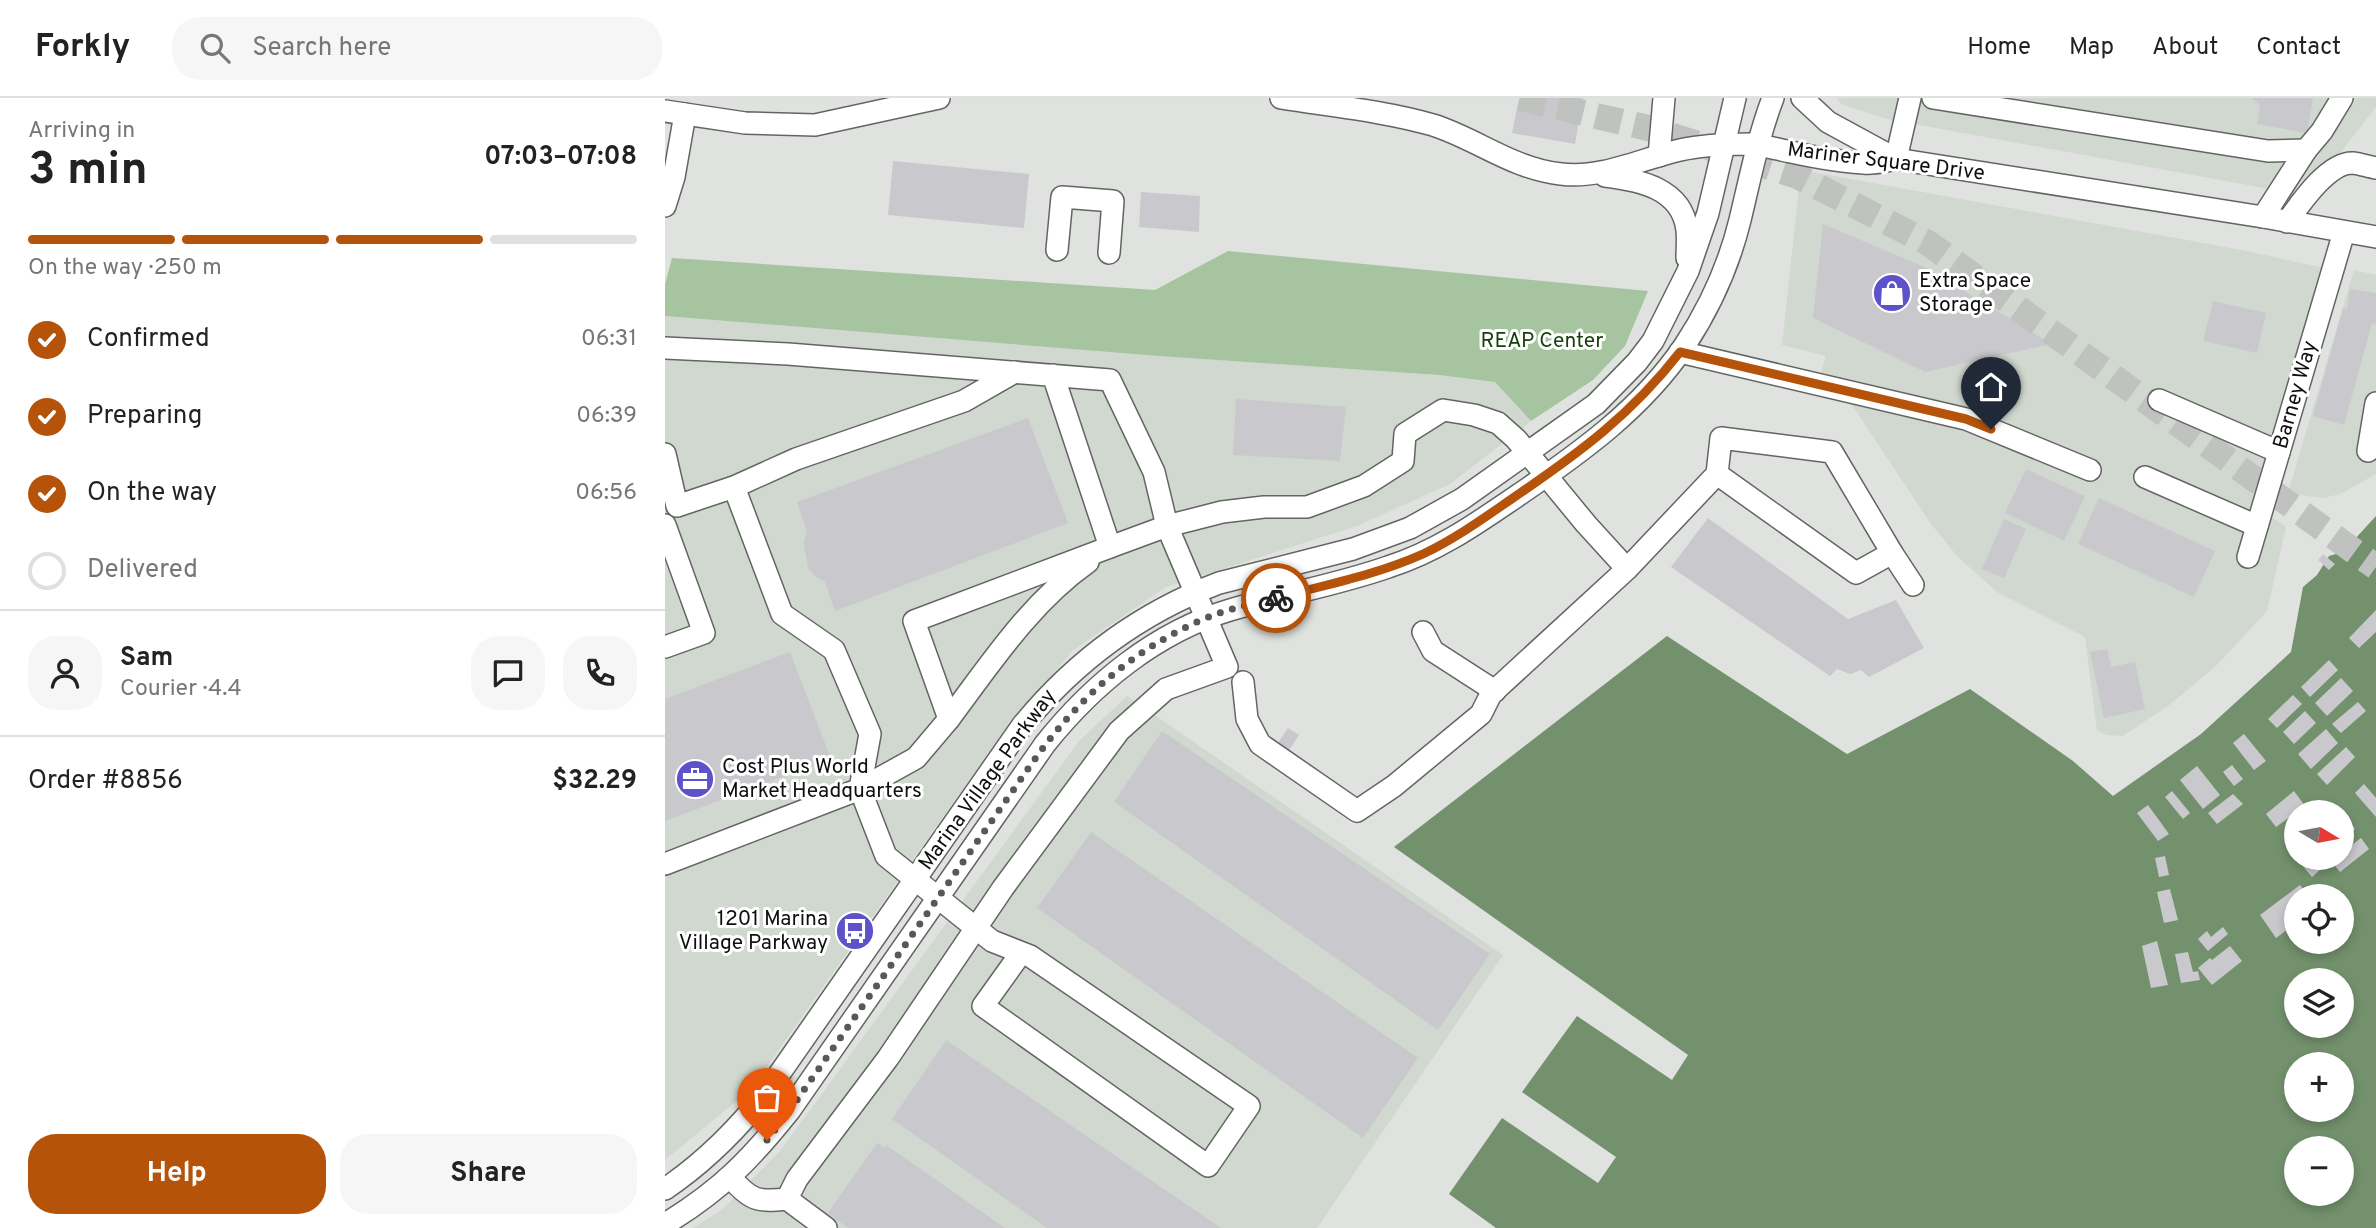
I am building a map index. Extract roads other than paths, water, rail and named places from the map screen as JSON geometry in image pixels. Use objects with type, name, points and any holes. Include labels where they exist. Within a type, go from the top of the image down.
[{"type":"street","points":[[665,206],[674,177],[675,112],[745,122],[815,125],[939,98]]},
{"type":"street","name":"Mariner Square Drive","points":[[1281,98],[1408,119],[1461,136],[1512,162],[1563,175],[1589,174],[1706,145],[1759,145],[1866,164],[1896,159],[2376,237]]},
{"type":"street","points":[[1659,156],[1664,98]]},
{"type":"street","name":"Marina Village Parkway","points":[[665,1189],[700,1164],[743,1122],[1022,726],[1047,695],[1103,646],[1133,625],[1219,583],[1381,540],[1410,528],[1453,505],[1597,404],[1653,341],[1688,271],[1708,212],[1735,98]]},
{"type":"street","name":"Marina Village Parkway","points":[[665,1224],[731,1178],[767,1140],[1045,744],[1068,715],[1119,669],[1179,631],[1231,609],[1361,576],[1422,554],[1477,523],[1547,475],[1613,426],[1647,393],[1680,352],[1710,303],[1730,256],[1773,98]]},
{"type":"street","points":[[1802,98],[1828,122],[1896,159],[1910,98]]},
{"type":"street","points":[[1933,98],[2269,151],[2306,150]]},
{"type":"street","points":[[2263,217],[2342,98]]},
{"type":"street","points":[[2287,222],[2312,187],[2325,176],[2350,163],[2376,168]]},
{"type":"street","points":[[1589,174],[1650,185],[1663,191],[1675,202],[1683,215],[1687,230],[1688,271]]},
{"type":"street","points":[[1057,250],[1062,197],[1113,201],[1108,253]]},
{"type":"street","name":"Barney Way","points":[[2248,557],[2344,232]]},
{"type":"street","points":[[665,348],[778,353],[1110,380],[1154,472],[1167,526],[1227,667],[1166,689],[1119,731],[976,928],[888,1058],[797,1179],[787,1199]]},
{"type":"street","points":[[1680,352],[1966,419],[2090,470]]},
{"type":"street","points":[[665,454],[671,508],[734,486],[796,459],[964,401],[1015,372]]},
{"type":"street","points":[[1053,375],[1109,547]]},
{"type":"street","points":[[2159,400],[2279,452]]},
{"type":"street","points":[[2368,451],[2376,403]]},
{"type":"street","points":[[949,719],[914,621],[1167,526],[1222,512],[1264,507],[1307,507],[1364,486],[1403,461],[1405,434],[1443,410],[1474,415],[1498,423],[1529,454],[1627,569]]},
{"type":"street","points":[[1243,682],[1247,719],[1260,744],[1357,811],[1394,786],[1481,714],[1495,691],[1627,569],[1717,474],[1721,438],[1832,452],[1913,585]]},
{"type":"street","points":[[1717,474],[1856,573],[1892,553]]},
{"type":"street","points":[[2145,477],[2257,526]]},
{"type":"street","points":[[734,486],[782,614],[834,650],[870,734],[860,789],[886,856],[992,941],[1030,956],[1249,1106],[1208,1166],[983,1006],[1021,953]]},
{"type":"street","points":[[665,525],[704,633],[665,647]]},
{"type":"street","points":[[665,864],[860,789],[916,758],[1025,619],[1072,573],[1109,547]]},
{"type":"street","points":[[1423,632],[1433,651],[1495,691]]},
{"type":"street","points":[[731,1178],[744,1193],[763,1202],[787,1199],[826,1228]]},
{"type":"tunnel","points":[[1520,98],[1648,128],[1797,176],[1928,243],[2376,567]]},
{"type":"place","name":"Extra Space Storage","points":[[1892,293]]},
{"type":"place","name":"Cost Plus World Market Headquarters","points":[[695,779]]},
{"type":"place","name":"1201 Marina Village Parkway","points":[[855,931]]},
{"type":"park label","name":"REAP Center","points":[[1542,341]]}]
